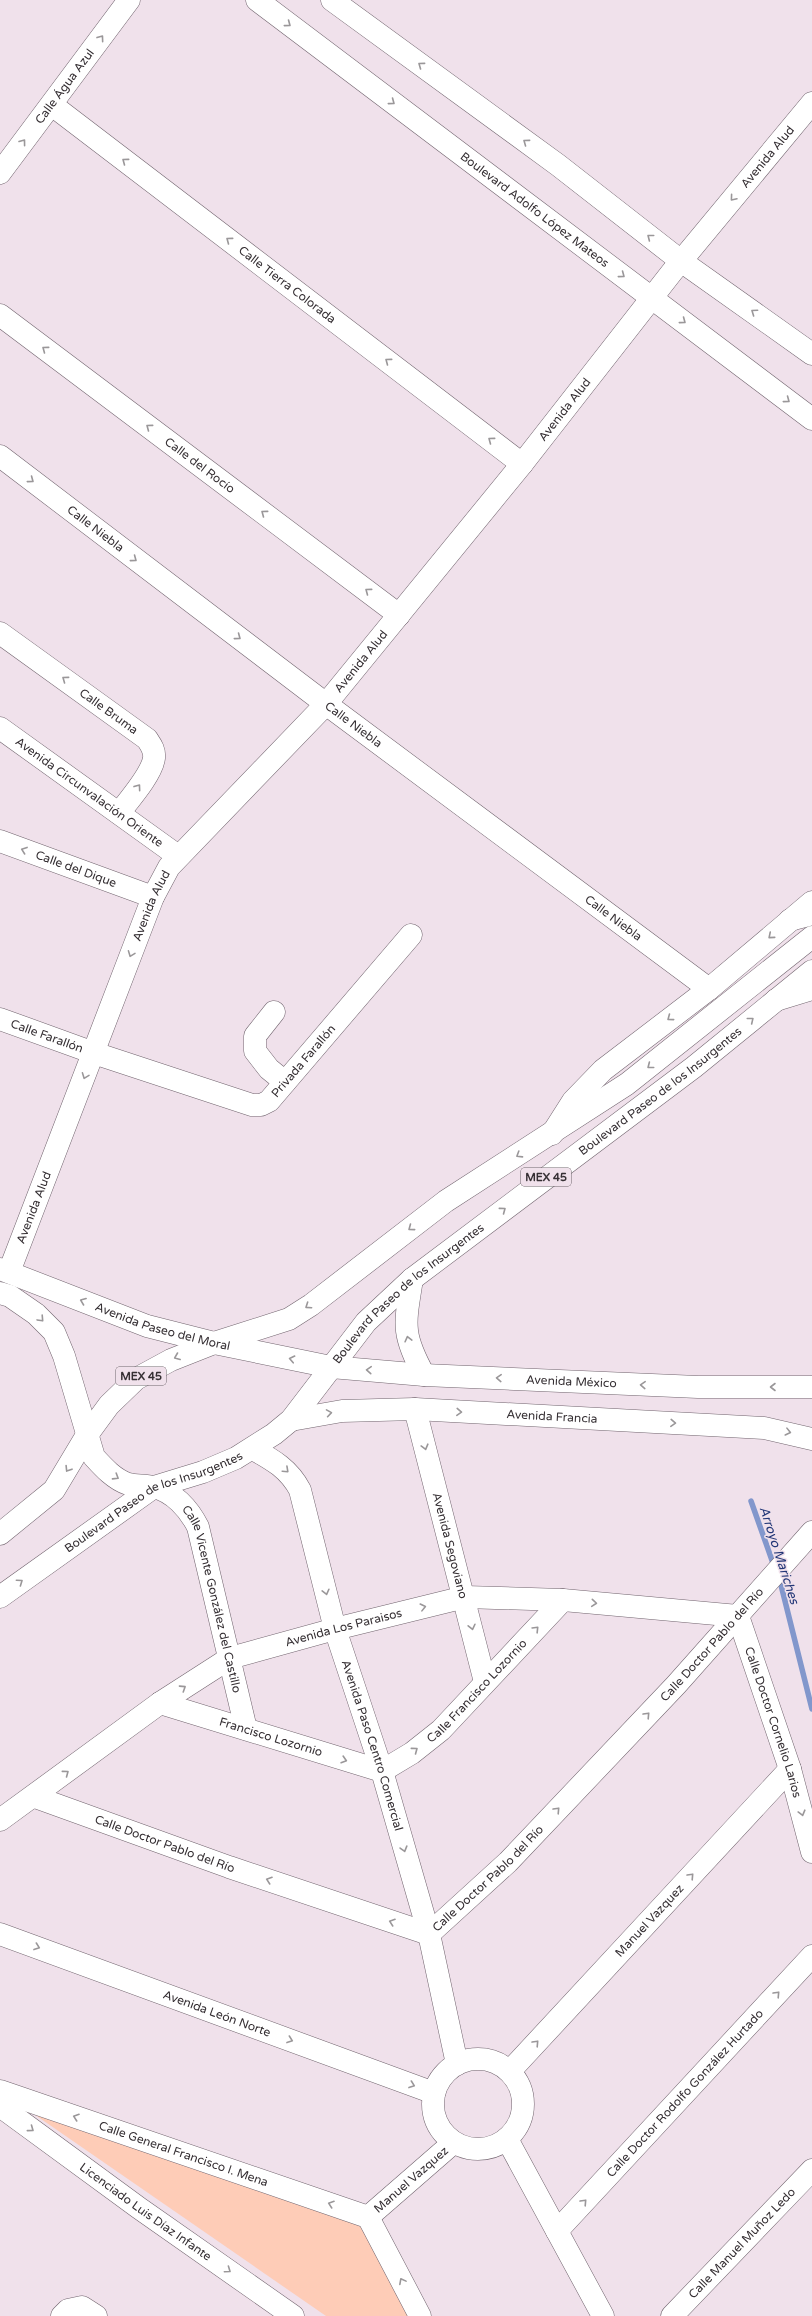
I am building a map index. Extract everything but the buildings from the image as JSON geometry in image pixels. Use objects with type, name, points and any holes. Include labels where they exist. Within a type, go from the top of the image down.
[{"type":"street","name":"Calle Água Azul","points":[[0,173],[52,105],[128,0]]},
{"type":"street","name":"Boulevard Adolfo López Mateos","points":[[257,0],[812,419]]},
{"type":"street","points":[[332,0],[558,165],[680,261],[812,354]]},
{"type":"street","name":"Avenida Alud","points":[[4,1271],[94,1053],[161,879],[178,856],[326,704],[522,464],[680,261],[812,103]]},
{"type":"street","name":"Calle Tierra Colorada","points":[[52,105],[522,464]]},
{"type":"street","name":"Calle del Rocío","points":[[0,315],[399,615]]},
{"type":"street","name":"Calle Niebla","points":[[0,456],[326,704],[709,989]]},
{"type":"street","name":"Calle Bruma","points":[[0,633],[147,739],[153,747],[154,758],[151,769],[119,813]]},
{"type":"street","name":"Avenida Circunvalación Oriente","points":[[0,728],[178,856]]},
{"type":"street","name":"Calle del Dique","points":[[0,841],[153,897]]},
{"type":"street","points":[[552,1134],[572,1101],[588,1083],[709,989],[812,902]]},
{"type":"street","points":[[790,920],[812,914]]},
{"type":"street","name":"Privada Farallón","points":[[94,1053],[252,1105],[261,1106],[269,1101],[411,935]]},
{"type":"street","name":"Boulevard Paseo de los Insurgentes","points":[[0,1534],[54,1490],[87,1435],[109,1405],[136,1379],[171,1360],[214,1343],[289,1318],[310,1305],[446,1201],[552,1134],[627,1084],[812,937]]},
{"type":"street","name":"Boulevard Paseo de los Insurgentes","points":[[0,1597],[154,1487],[203,1472],[253,1448],[291,1420],[366,1322],[412,1279],[694,1067],[812,971]]},
{"type":"street","points":[[775,1001],[812,989]]},
{"type":"street","points":[[274,1012],[255,1036],[255,1051],[269,1069],[285,1082]]},
{"type":"street","name":"Calle Farallón","points":[[0,1019],[94,1053]]},
{"type":"street","name":"Avenida Paseo del Moral","points":[[4,1271],[147,1326],[214,1343],[330,1368]]},
{"type":"street","points":[[412,1279],[406,1320],[406,1338],[412,1354],[424,1375]]},
{"type":"street","points":[[0,1293],[10,1296],[36,1314],[54,1332],[64,1356],[94,1457],[104,1469],[129,1484],[154,1487]]},
{"type":"street","name":"Avenida México","points":[[330,1368],[424,1375],[698,1387],[812,1387]]},
{"type":"street","name":"Avenida Francia","points":[[291,1420],[342,1411],[415,1409],[764,1428],[812,1439]]},
{"type":"street","name":"Avenida Segoviano","points":[[415,1409],[465,1597],[485,1682]]},
{"type":"street","name":"Avenida Paso Centro Comercial","points":[[253,1448],[280,1464],[292,1476],[300,1490],[336,1629],[382,1771],[429,1934],[457,2064]]},
{"type":"street","name":"Calle Vicente González del Castillo","points":[[154,1487],[182,1503],[192,1513],[198,1526],[246,1729]]},
{"type":"street","name":"Calle Doctor Pablo del Río","points":[[35,1797],[229,1867],[429,1934],[508,1862],[757,1596],[790,1558],[810,1543]]},
{"type":"street","name":"Avenida Los Paraisos","points":[[0,1820],[35,1797],[160,1703],[230,1658],[336,1629],[465,1597],[563,1600],[738,1616]]},
{"type":"street","name":"Calle Francisco Lozornio","points":[[382,1771],[412,1753],[441,1730],[563,1600]]},
{"type":"street","name":"Calle Doctor Cornelio Larios","points":[[738,1616],[790,1769],[812,1852]]},
{"type":"street","name":"Francisco Lozornio","points":[[160,1703],[382,1771]]},
{"type":"street","name":"Manuel Vazquez","points":[[510,2071],[790,1769]]},
{"type":"street","name":"Avenida León Norte","points":[[0,1934],[434,2093]]},
{"type":"street","name":"Calle Doctor Rodolfo González Hurtado","points":[[557,2231],[812,1956]]},
{"type":"street","points":[[470,2059],[484,2059],[498,2063],[510,2071],[519,2084],[523,2098],[522,2114],[517,2128],[507,2139],[495,2147],[481,2150],[466,2149],[453,2143],[443,2134],[435,2121],[432,2107],[434,2093],[439,2081],[457,2064],[470,2059]]},
{"type":"street","name":"Calle General Francisco I. Mena","points":[[0,2091],[368,2217]]},
{"type":"street","name":"Licenciado Luis Díaz Infante","points":[[0,2106],[139,2208],[293,2316]]},
{"type":"street","points":[[507,2139],[603,2316]]},
{"type":"street","name":"Manuel Vazquez","points":[[368,2217],[453,2143]]},
{"type":"street","name":"Calle Manuel Muñoz Ledo","points":[[672,2316],[812,2170]]},
{"type":"street","points":[[368,2217],[420,2316]]},
{"type":"street","points":[[62,2316],[68,2310],[89,2312]]},
{"type":"shaded area","points":[[15,2101],[353,2207],[408,2316],[326,2316]]},
{"type":"waterway","name":"Arroyo Mariches","points":[[751,1501],[774,1566]]},
{"type":"waterway","name":"Arroyo Mariches","points":[[779,1577],[812,1709]]}]
